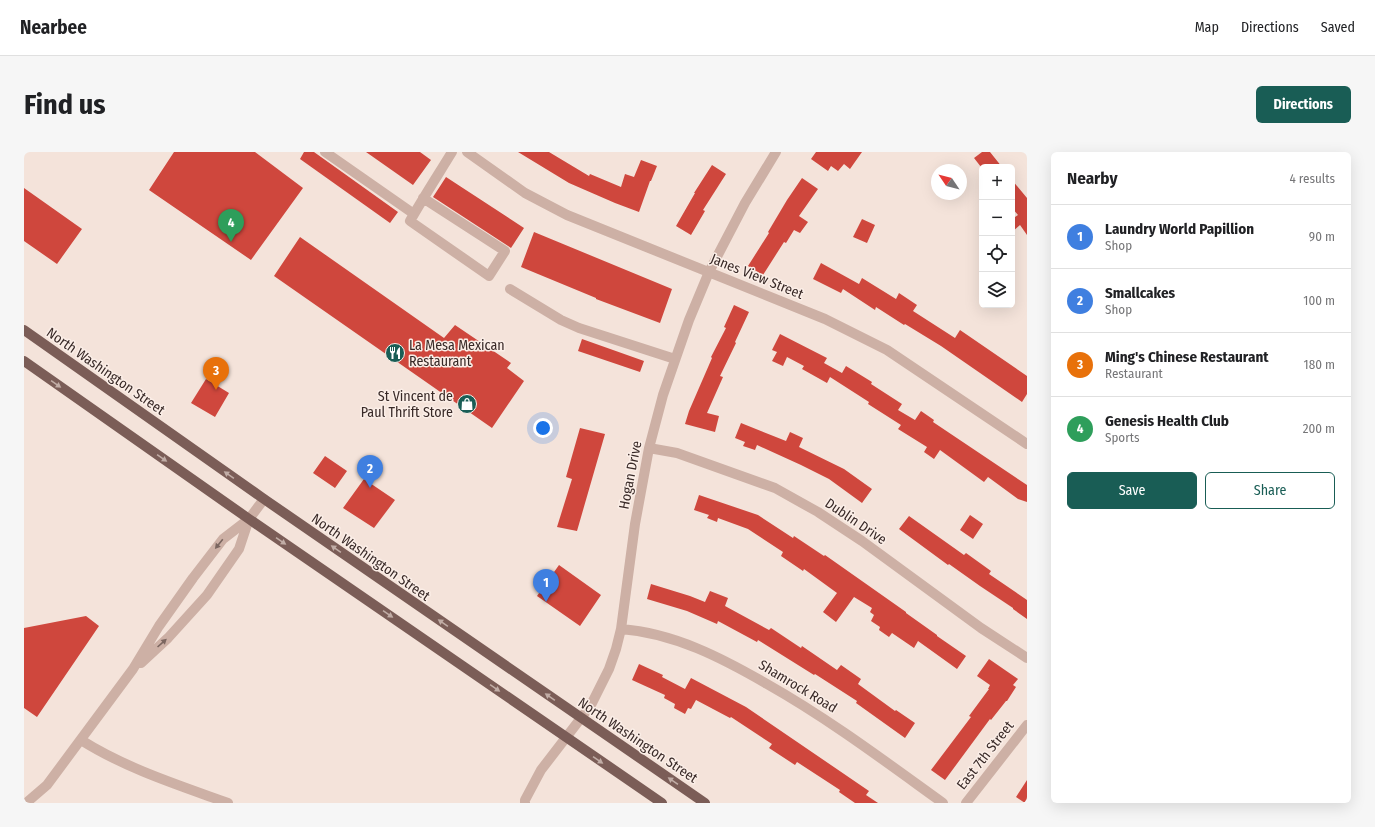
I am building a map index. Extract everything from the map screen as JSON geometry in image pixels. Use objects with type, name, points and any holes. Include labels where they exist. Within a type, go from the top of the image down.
[{"type":"main road","name":"North Washington Street","points":[[24,330],[264,499],[705,803]]},
{"type":"main road","points":[[24,361],[249,519],[662,803]]},
{"type":"street","points":[[326,152],[414,214]]},
{"type":"street","points":[[424,198],[505,251],[489,276],[410,221],[414,214],[452,152]]},
{"type":"street","name":"Janes View Street","points":[[467,152],[524,192],[566,215],[825,319],[887,350],[1027,444]]},
{"type":"street","name":"Hogan Drive","points":[[525,803],[525,800],[541,770],[582,719],[599,691],[609,669],[621,629],[635,524],[649,448],[663,395],[689,320],[709,272],[745,203],[776,152]]},
{"type":"street","points":[[510,289],[561,320],[579,328],[676,359]]},
{"type":"street","name":"Dublin Drive","points":[[649,448],[677,453],[781,491],[818,512],[862,541],[981,628],[1027,658]]},
{"type":"street","points":[[26,803],[47,785],[81,740],[133,669],[159,626],[223,539],[249,519],[264,499]]},
{"type":"street","points":[[133,669],[168,638],[207,595],[239,549],[249,519]]},
{"type":"street","name":"Shamrock Road","points":[[621,629],[642,631],[703,650],[740,668],[782,692],[839,728],[943,803]]},
{"type":"street","name":"East 7th Street","points":[[966,803],[1027,725]]},
{"type":"street","points":[[81,740],[93,748],[139,769],[228,803]]},
{"type":"building","points":[[174,152],[255,152],[303,188],[251,260],[149,190]]},
{"type":"building","points":[[304,152],[314,152],[398,212],[390,223],[300,159]]},
{"type":"building","points":[[366,152],[420,152],[431,160],[413,185]]},
{"type":"building","points":[[518,152],[549,152],[589,176],[590,174],[621,187],[625,174],[634,177],[641,160],[657,166],[639,212],[569,183]]},
{"type":"building","points":[[816,152],[862,152],[850,169],[844,164],[838,171],[831,166],[828,171],[811,159]]},
{"type":"building","points":[[982,152],[990,152],[1000,164],[979,164],[974,158]]},
{"type":"building","points":[[712,165],[726,174],[703,210],[705,211],[691,235],[676,226],[694,193]]},
{"type":"building","points":[[446,177],[524,228],[511,248],[433,197]]},
{"type":"building","points":[[802,178],[818,189],[799,216],[808,222],[800,233],[794,230],[786,243],[784,242],[763,275],[748,266],[769,233],[768,232],[787,200]]},
{"type":"building","points":[[1015,184],[1027,198],[1027,235],[1020,225],[1015,229],[1015,217],[1018,215],[1015,212]]},
{"type":"building","points":[[24,188],[82,229],[57,264],[24,241]]},
{"type":"building","points":[[862,219],[875,225],[867,243],[853,237]]},
{"type":"building","points":[[534,232],[672,289],[660,323],[596,299],[521,267]]},
{"type":"building","points":[[300,237],[444,338],[455,325],[511,363],[507,368],[524,381],[492,428],[274,276]]},
{"type":"building","points":[[821,263],[859,284],[862,278],[896,299],[899,293],[917,305],[913,311],[955,338],[960,330],[1027,376],[1027,394],[1022,402],[941,346],[905,324],[904,325],[876,307],[875,310],[843,289],[841,293],[813,279]]},
{"type":"building","points":[[734,305],[749,312],[720,376],[723,377],[707,413],[719,416],[715,432],[685,424],[689,411],[712,358],[711,357],[726,328],[724,327]]},
{"type":"building","points":[[780,334],[827,358],[824,363],[842,373],[846,366],[872,382],[871,384],[902,404],[898,410],[915,420],[921,411],[934,420],[933,422],[1027,485],[1027,502],[1018,499],[988,477],[984,482],[940,450],[934,459],[924,452],[927,447],[898,429],[901,425],[830,377],[827,383],[802,369],[804,366],[787,357],[783,366],[772,361],[777,352],[772,350]]},
{"type":"building","points":[[582,339],[644,361],[640,372],[578,351]]},
{"type":"building","points":[[206,379],[229,393],[215,417],[191,403]]},
{"type":"building","points":[[741,423],[786,441],[790,432],[803,438],[799,447],[844,469],[872,489],[862,503],[829,479],[801,465],[757,445],[755,450],[743,446],[745,442],[735,438]]},
{"type":"building","points":[[580,428],[605,434],[577,531],[557,527],[572,479],[566,477]]},
{"type":"building","points":[[325,456],[347,471],[335,488],[313,473]]},
{"type":"building","points":[[364,479],[395,500],[374,528],[343,508]]},
{"type":"building","points":[[699,495],[758,515],[793,538],[794,536],[824,556],[825,555],[966,656],[957,669],[918,641],[914,648],[892,633],[889,637],[879,630],[880,627],[871,621],[874,615],[870,612],[872,608],[854,597],[836,622],[823,612],[837,593],[804,569],[803,571],[781,556],[783,552],[748,529],[718,518],[717,522],[707,518],[709,515],[694,510]]},
{"type":"building","points":[[970,515],[983,524],[973,539],[960,530]]},
{"type":"building","points":[[909,516],[964,555],[966,553],[991,571],[989,574],[1027,600],[1027,619],[949,564],[948,565],[899,529]]},
{"type":"building","points":[[559,565],[601,595],[580,626],[537,596]]},
{"type":"building","points":[[651,584],[705,602],[710,591],[728,598],[725,606],[769,630],[771,628],[801,648],[802,646],[837,670],[841,665],[861,679],[858,684],[895,711],[896,710],[915,723],[905,738],[856,703],[857,701],[758,640],[757,642],[718,621],[717,624],[687,611],[647,599]]},
{"type":"building","points":[[86,616],[99,626],[37,717],[24,708],[24,628]]},
{"type":"building","points":[[989,659],[1018,679],[1013,685],[1016,687],[1007,701],[991,720],[990,719],[945,780],[931,770],[971,717],[969,716],[989,689],[990,685],[977,676]]},
{"type":"building","points":[[639,664],[663,675],[662,677],[685,689],[691,678],[746,707],[869,791],[866,795],[878,803],[855,803],[839,792],[840,790],[797,762],[795,765],[769,748],[772,744],[731,717],[730,718],[696,700],[691,709],[688,708],[685,714],[674,708],[675,704],[664,698],[665,695],[632,680]]},
{"type":"building","points":[[1027,780],[1027,803],[1025,803],[1016,797]]},
{"type":"place","name":"Genesis Health Club","points":[[231,242]]},
{"type":"place","name":"La Mesa Mexican Restaurant","points":[[395,353]]},
{"type":"place","name":"Ming's Chinese Restaurant","points":[[216,390]]},
{"type":"place","name":"St Vincent de Paul Thrift Store","points":[[467,404]]},
{"type":"place","name":"Smallcakes","points":[[370,488]]},
{"type":"place","name":"Laundry World Papillion","points":[[546,602]]}]
